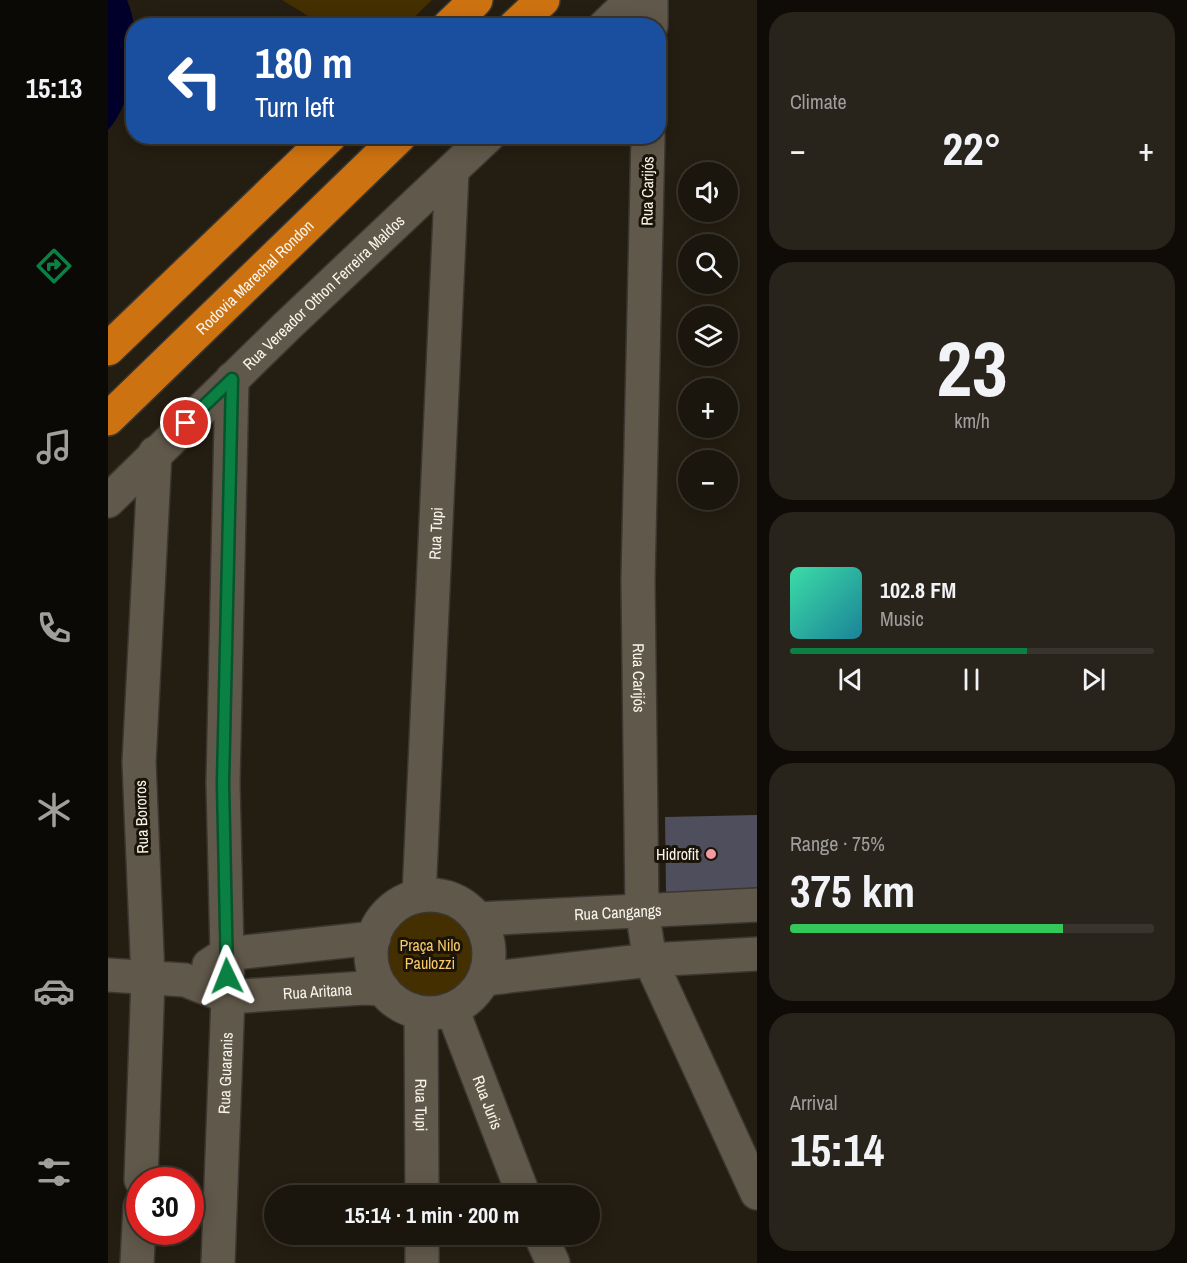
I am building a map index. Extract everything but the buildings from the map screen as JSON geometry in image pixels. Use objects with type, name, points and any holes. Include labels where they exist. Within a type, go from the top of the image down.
[{"type":"highway","points":[[457,18],[476,0]]},
{"type":"highway","points":[[524,18],[543,0]]},
{"type":"highway","points":[[108,350],[322,144]]},
{"type":"highway","name":"Rodovia Marechal Rondon","points":[[108,419],[392,144]]},
{"type":"street","points":[[613,18],[632,0]]},
{"type":"street","points":[[651,0],[651,18]]},
{"type":"street","name":"Rua Vereador Othon Ferreira Maldos","points":[[108,501],[232,379],[480,144]]},
{"type":"street","name":"Rua Carijós","points":[[648,144],[639,580],[642,911],[650,960],[756,1193]]},
{"type":"street","name":"Rua Tupi","points":[[419,896],[452,171]]},
{"type":"street","name":"Rua Guaranis","points":[[218,1263],[228,997],[223,783],[232,379]]},
{"type":"street","name":"Rua Bororos","points":[[141,1167],[148,978],[139,762],[155,453]]},
{"type":"street","points":[[436,895],[452,899],[466,907],[478,919],[489,948],[484,979],[474,994],[437,1011],[393,1000],[383,989],[373,964],[374,938],[381,922],[391,910],[419,896],[436,895]]},
{"type":"street","name":"Rua Cangangs","points":[[478,919],[756,905]]},
{"type":"street","points":[[184,980],[226,954],[374,938]]},
{"type":"street","points":[[484,979],[650,960],[756,954]]},
{"type":"street","name":"Rua Aritana","points":[[108,975],[184,980],[228,997],[364,988],[383,989]]},
{"type":"street","name":"Rua Tupi","points":[[423,1185],[437,1011]]},
{"type":"street","name":"Rua Juris","points":[[437,1011],[519,1185]]},
{"type":"street","points":[[137,1263],[138,1245]]},
{"type":"street","points":[[422,1245],[422,1263]]},
{"type":"street","points":[[545,1245],[553,1263]]},
{"type":"green space","points":[[282,0],[432,0],[413,18],[312,18]]},
{"type":"green space","name":"Praça Nilo Paulozzi","points":[[430,902],[450,906],[459,911],[473,925],[478,934],[482,954],[478,974],[473,983],[459,997],[450,1002],[430,1006],[410,1002],[401,997],[387,983],[382,974],[378,954],[382,934],[387,925],[401,911],[410,906]]},
{"type":"water","points":[[108,0],[127,0],[133,18],[126,18],[126,99],[108,130]]},
{"type":"place","name":"Hidrofit","points":[[711,854]]},
{"type":"route","points":[[186,423],[232,379],[223,783],[227,976]]}]
